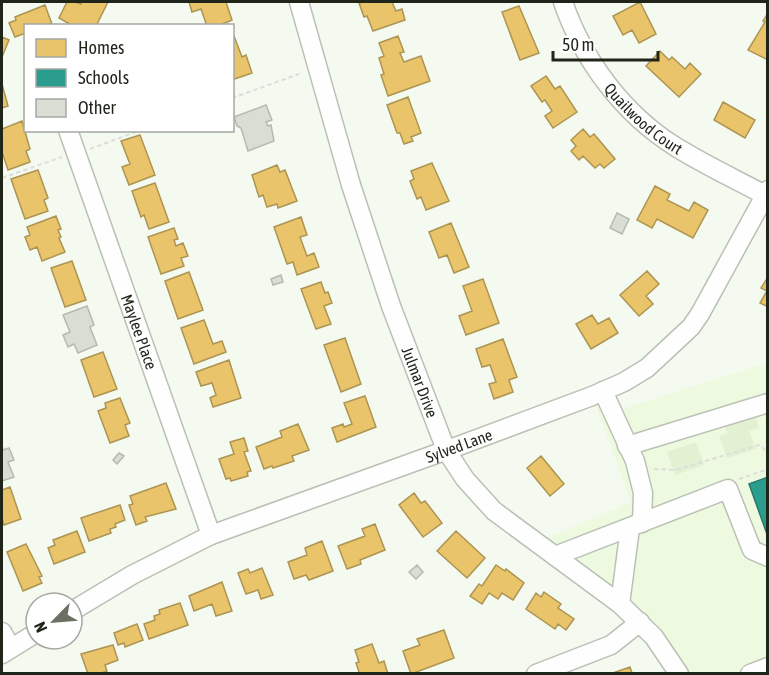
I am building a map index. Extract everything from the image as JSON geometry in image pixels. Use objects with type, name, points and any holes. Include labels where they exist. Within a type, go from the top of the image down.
[{"type":"street","name":"Julmar Drive","points":[[299,2],[351,185],[391,306],[446,450],[465,479],[494,512],[620,604],[662,647],[679,674]]},
{"type":"street","name":"Quailwood Court","points":[[563,2],[580,42],[593,65],[625,105],[655,132],[675,146],[766,192]]},
{"type":"street","name":"Maylee Place","points":[[69,132],[212,535]]},
{"type":"street","name":"Sylved Lane","points":[[84,604],[132,575],[212,535],[603,391],[647,368],[691,327],[700,314],[766,192]]},
{"type":"street","points":[[603,391],[635,461],[643,493],[620,604]]},
{"type":"street","points":[[627,446],[768,403]]},
{"type":"street","points":[[555,556],[728,489],[752,550],[768,557]]},
{"type":"street","points":[[536,674],[611,645],[640,622]]},
{"type":"street","points":[[2,632],[6,651],[24,640]]},
{"type":"street","points":[[751,673],[768,667]]},
{"type":"path","points":[[234,97],[299,74]]},
{"type":"path","points":[[646,466],[676,470],[759,445],[768,457]]},
{"type":"path","points":[[734,481],[768,469]]},
{"type":"shaded area","points":[[767,363],[767,673],[679,673],[662,647],[535,543],[631,502],[592,396],[618,410]]},
{"type":"shaded area","points":[[749,397],[759,428],[749,431],[756,449],[727,458],[719,436],[727,433],[719,407]]},
{"type":"shaded area","points":[[696,442],[704,465],[675,475],[667,452]]},
{"type":"building: Homes","points":[[67,2],[81,4],[82,2],[108,2],[97,24],[70,24],[59,18]]},
{"type":"building: Homes","points":[[189,2],[226,2],[232,20],[223,24],[206,24],[201,9],[192,12]]},
{"type":"building: Homes","points":[[392,2],[396,11],[402,9],[405,20],[373,31],[359,3]]},
{"type":"building: Homes","points":[[640,2],[656,34],[639,43],[632,30],[623,35],[613,16]]},
{"type":"building: Homes","points":[[45,5],[52,24],[24,24],[24,34],[15,37],[9,23],[16,20],[15,17]]},
{"type":"building: Homes","points":[[519,6],[539,53],[520,60],[502,12]]},
{"type":"building: Homes","points":[[768,13],[768,60],[748,50]]},
{"type":"building: Homes","points":[[234,36],[242,57],[246,55],[252,73],[234,79]]},
{"type":"building: Homes","points":[[398,36],[404,52],[400,53],[404,62],[421,56],[430,81],[388,96],[381,75],[384,74],[379,58],[384,56],[379,43]]},
{"type":"building: Homes","points":[[2,37],[9,40],[2,57]]},
{"type":"building: Homes","points":[[660,51],[669,60],[672,57],[685,69],[690,63],[701,74],[679,97],[646,66]]},
{"type":"building: Homes","points":[[546,76],[555,89],[560,86],[577,112],[553,128],[545,116],[552,111],[545,100],[542,102],[531,86]]},
{"type":"building: Homes","points":[[2,84],[8,106],[2,108]]},
{"type":"building: Homes","points":[[408,97],[421,133],[411,137],[413,141],[404,144],[400,133],[397,133],[387,105]]},
{"type":"building: Homes","points":[[723,102],[755,120],[745,138],[714,120]]},
{"type":"building: Homes","points":[[22,121],[30,149],[26,151],[30,162],[8,170],[2,152],[2,129]]},
{"type":"building: Homes","points":[[583,129],[590,137],[594,134],[615,159],[604,168],[600,164],[595,168],[583,156],[579,160],[571,151],[576,146],[571,140]]},
{"type":"building: Homes","points":[[140,135],[155,175],[129,185],[122,167],[130,164],[121,141]]},
{"type":"building: Homes","points":[[432,163],[449,201],[426,210],[421,197],[417,199],[410,181],[414,179],[411,171]]},
{"type":"building: Homes","points":[[277,165],[280,172],[285,170],[297,201],[278,208],[277,204],[267,207],[263,195],[259,197],[252,175]]},
{"type":"building: Homes","points":[[38,170],[48,198],[44,200],[48,211],[25,219],[11,179]]},
{"type":"building: Homes","points":[[155,183],[169,222],[149,229],[144,215],[141,217],[132,191]]},
{"type":"building: Homes","points":[[655,186],[670,194],[667,200],[689,211],[694,202],[708,210],[693,238],[657,219],[652,228],[637,220]]},
{"type":"building: Homes","points":[[56,216],[61,229],[58,230],[61,237],[59,238],[65,252],[42,261],[37,247],[30,250],[25,237],[30,235],[27,227]]},
{"type":"building: Homes","points":[[301,217],[307,235],[300,237],[307,256],[314,253],[319,267],[297,275],[293,262],[287,264],[274,227]]},
{"type":"building: Homes","points":[[451,223],[469,267],[454,273],[447,255],[439,258],[429,232]]},
{"type":"building: Homes","points":[[174,228],[178,239],[174,240],[176,246],[183,243],[188,256],[181,258],[184,266],[161,274],[148,237]]},
{"type":"building: Homes","points":[[72,261],[86,300],[65,307],[51,268]]},
{"type":"building: Homes","points":[[647,271],[659,284],[646,296],[653,304],[639,316],[620,295]]},
{"type":"building: Homes","points":[[189,272],[203,310],[178,319],[165,281]]},
{"type":"building: Homes","points":[[768,277],[768,307],[760,303],[767,291],[761,288]]},
{"type":"building: Homes","points":[[483,279],[499,323],[466,335],[459,316],[472,311],[463,286]]},
{"type":"building: Homes","points":[[321,282],[332,303],[324,306],[331,324],[316,329],[301,289]]},
{"type":"building: Homes","points":[[592,315],[598,324],[609,318],[618,333],[591,349],[576,324]]},
{"type":"building: Homes","points":[[204,320],[213,344],[222,341],[226,352],[194,364],[181,328]]},
{"type":"building: Homes","points":[[345,338],[361,384],[341,392],[324,345]]},
{"type":"building: Homes","points":[[503,339],[517,377],[509,380],[513,392],[494,399],[489,384],[496,382],[490,365],[482,367],[476,349]]},
{"type":"building: Homes","points":[[103,352],[117,389],[94,397],[81,360]]},
{"type":"building: Homes","points":[[229,360],[241,398],[213,407],[210,398],[216,395],[212,383],[201,386],[196,372]]},
{"type":"building: Homes","points":[[365,396],[376,427],[337,442],[332,428],[352,424],[344,403]]},
{"type":"building: Homes","points":[[120,398],[130,423],[125,425],[129,436],[110,443],[98,411],[106,408],[105,403]]},
{"type":"building: Homes","points":[[298,424],[309,450],[292,456],[294,461],[264,469],[256,447],[282,437],[280,431]]},
{"type":"building: Homes","points":[[244,438],[248,451],[244,452],[251,471],[247,472],[248,476],[231,481],[230,478],[226,479],[219,459],[234,454],[230,442]]},
{"type":"building: Homes","points":[[541,456],[564,484],[550,496],[527,468]]},
{"type":"building: Homes","points":[[166,483],[176,509],[145,517],[147,521],[136,525],[129,505],[133,504],[130,496]]},
{"type":"building: Homes","points":[[10,487],[21,519],[4,525],[2,490]]},
{"type":"building: Homes","points":[[414,493],[421,503],[425,501],[442,523],[423,537],[399,505]]},
{"type":"building: Homes","points":[[120,505],[125,520],[115,524],[116,527],[110,529],[111,533],[89,541],[81,518]]},
{"type":"building: Homes","points":[[375,524],[385,550],[360,560],[361,564],[347,569],[338,546],[365,536],[362,529]]},
{"type":"building: Homes","points":[[77,531],[85,552],[54,564],[48,548],[55,545],[53,540]]},
{"type":"building: Homes","points":[[456,531],[485,558],[467,578],[437,551]]},
{"type":"building: Homes","points":[[322,541],[333,571],[309,580],[306,575],[294,579],[288,562],[307,555],[305,548]]},
{"type":"building: Homes","points":[[26,544],[42,576],[39,577],[42,583],[23,591],[7,552]]},
{"type":"building: Homes","points":[[496,565],[505,571],[506,569],[524,583],[513,600],[502,593],[498,599],[489,593],[482,604],[470,596],[479,584],[482,586]]},
{"type":"building: Homes","points":[[262,568],[273,595],[261,599],[258,590],[246,594],[238,573],[248,569],[250,573]]},
{"type":"building: Homes","points":[[222,582],[232,611],[216,616],[212,604],[194,611],[189,596]]},
{"type":"building: Homes","points":[[544,592],[561,604],[558,608],[574,619],[566,630],[558,624],[555,629],[526,609],[536,593],[541,597]]},
{"type":"building: Homes","points":[[180,603],[188,625],[149,639],[144,624],[155,620],[154,616],[160,614],[159,610]]},
{"type":"building: Homes","points":[[137,624],[143,640],[125,647],[124,643],[118,645],[114,633]]},
{"type":"building: Homes","points":[[444,630],[454,658],[411,674],[403,651],[420,645],[417,639]]},
{"type":"building: Homes","points":[[372,644],[379,663],[384,661],[388,674],[354,674],[359,672],[355,650]]},
{"type":"building: Homes","points":[[113,645],[118,660],[105,665],[107,671],[88,674],[81,654]]},
{"type":"building: Homes","points":[[630,667],[632,673],[636,674],[610,674]]},
{"type":"building: Schools","points":[[768,477],[768,537],[749,484]]},
{"type":"building: Other","points":[[266,105],[272,120],[266,122],[268,126],[271,125],[274,141],[248,151],[241,128],[237,126],[234,117]]},
{"type":"building: Other","points":[[617,213],[629,219],[622,234],[610,228]]},
{"type":"building: Other","points":[[281,275],[283,282],[273,285],[271,279]]},
{"type":"building: Other","points":[[87,306],[94,325],[90,327],[97,345],[78,353],[74,344],[68,347],[63,335],[70,332],[63,315]]},
{"type":"building: Other","points":[[2,446],[3,450],[9,448],[14,460],[8,462],[14,477],[2,481]]},
{"type":"building: Other","points":[[119,453],[124,456],[117,464],[113,460]]},
{"type":"building: Other","points":[[417,565],[423,572],[416,579],[409,572]]}]
